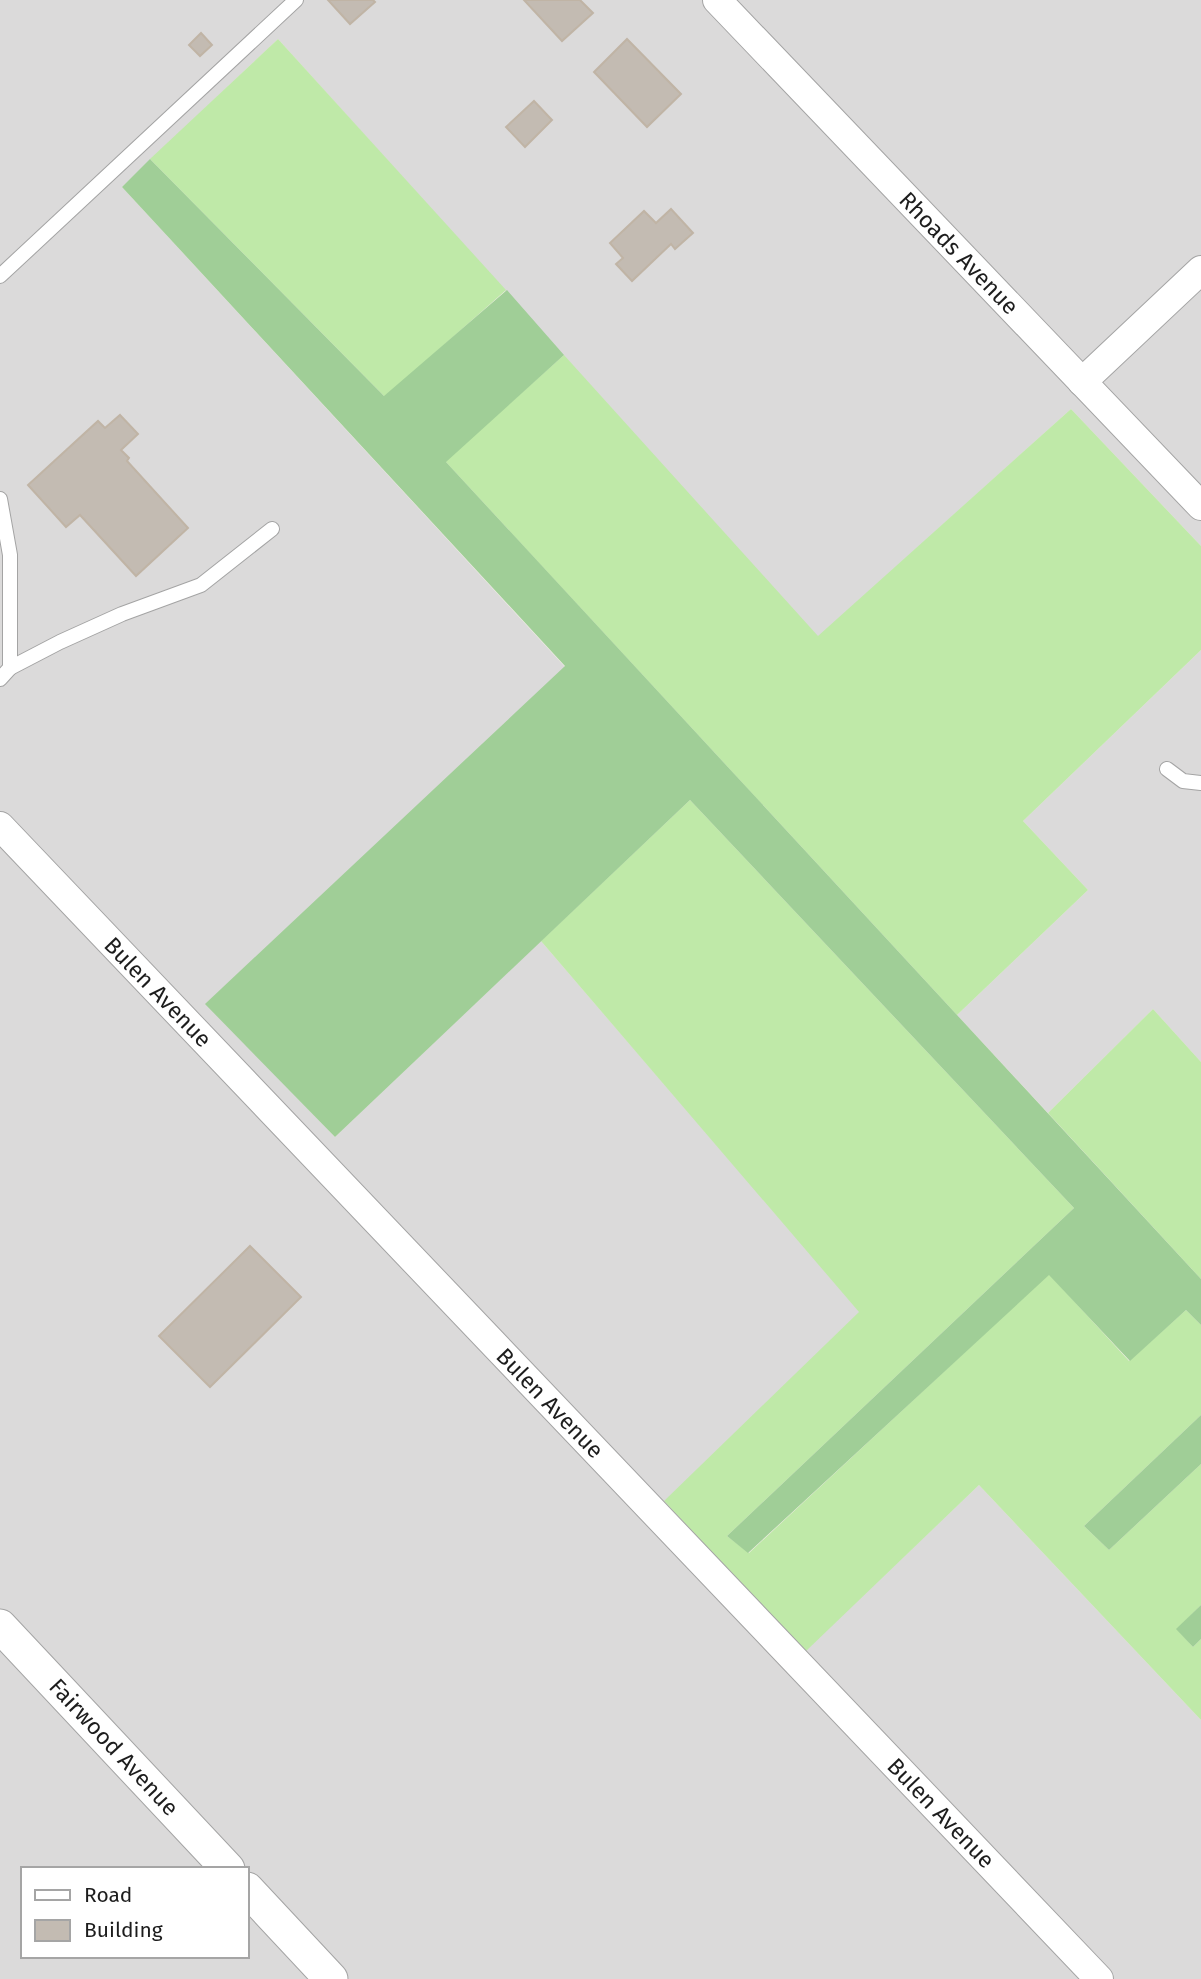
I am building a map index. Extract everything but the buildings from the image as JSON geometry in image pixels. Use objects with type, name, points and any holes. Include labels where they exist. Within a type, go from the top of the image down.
[{"type":"street","name":"Rhoads Avenue","points":[[717,0],[1201,506]]},
{"type":"street","points":[[1082,382],[1201,270]]},
{"type":"street","name":"Bulen Avenue","points":[[0,826],[1099,1979]]},
{"type":"street","name":"Fairwood Avenue","points":[[3,1634],[226,1867]]},
{"type":"street","points":[[248,1890],[331,1979]]},
{"type":"lane","points":[[0,276],[296,0]]},
{"type":"lane","points":[[0,499],[10,555],[5,673]]},
{"type":"lane","points":[[5,673],[60,642],[122,614],[201,585],[272,529]]},
{"type":"lane","points":[[1167,769],[1183,781],[1201,783]]},
{"type":"shaded area","points":[[0,0],[1201,0],[1201,546],[1071,409],[818,637],[278,39],[122,187],[565,667],[206,1004],[335,1137],[541,941],[860,1312],[664,1502],[805,1651],[979,1485],[1201,1720],[1201,1979],[0,1979]]},
{"type":"shaded area","points":[[1201,650],[1201,1062],[1153,1009],[1048,1113],[957,1015],[1088,890],[1023,821]]},
{"type":"green space","points":[[278,39],[506,290],[385,397],[150,159]]},
{"type":"green space","points":[[150,159],[384,396],[507,290],[564,355],[446,462],[1201,1279],[1201,1325],[1186,1310],[1130,1361],[1049,1275],[748,1553],[727,1536],[1074,1208],[690,800],[335,1137],[205,1004],[565,666],[122,187]]},
{"type":"green space","points":[[564,355],[818,636],[1071,409],[1201,546],[1201,650],[1023,821],[1088,890],[957,1015],[445,461]]},
{"type":"green space","points":[[690,800],[1074,1208],[727,1536],[749,1553],[1049,1274],[1129,1361],[1186,1310],[1201,1325],[1201,1415],[1084,1526],[1109,1550],[1201,1464],[1201,1605],[1177,1629],[1193,1647],[1201,1639],[1201,1720],[979,1485],[805,1652],[664,1501],[859,1312],[541,941]]},
{"type":"green space","points":[[1153,1009],[1201,1062],[1201,1279],[1048,1113]]},
{"type":"green space","points":[[1201,1415],[1201,1464],[1109,1550],[1084,1526]]},
{"type":"green space","points":[[1201,1605],[1201,1639],[1193,1647],[1176,1629]]}]
